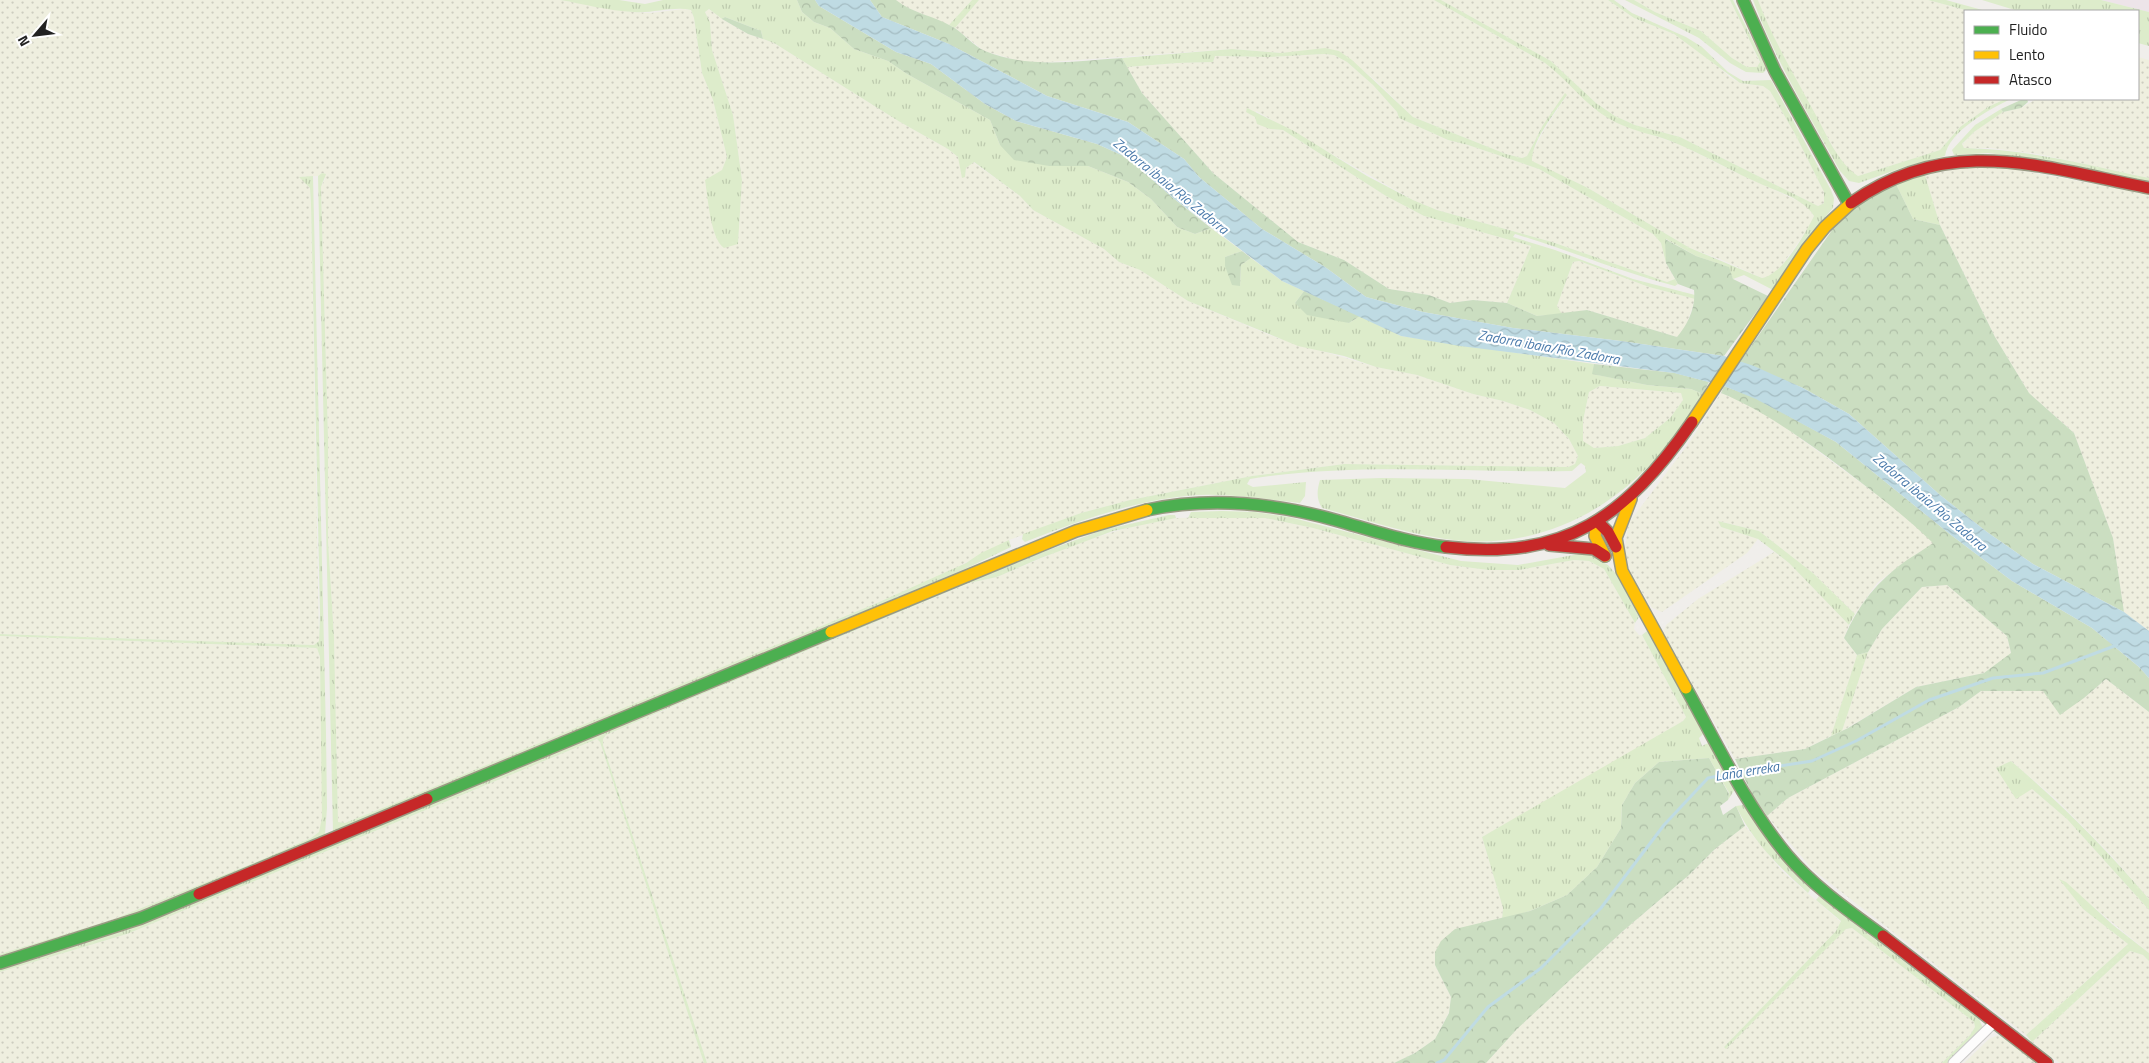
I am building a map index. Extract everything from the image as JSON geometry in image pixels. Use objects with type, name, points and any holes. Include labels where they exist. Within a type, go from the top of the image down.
[{"type":"street","points":[[1743,0],[1775,71],[1849,204]]},
{"type":"street","points":[[0,963],[141,918],[1002,560],[1074,531],[1121,515],[1175,505],[1216,503],[1292,509],[1436,546],[1464,551],[1494,552],[1539,545],[1574,533],[1597,521],[1632,497],[1651,479],[1682,438],[1810,247],[1835,217],[1849,204],[1876,186],[1902,174],[1930,165],[1962,160],[1991,160],[2020,162],[2149,188]]},
{"type":"street","points":[[1632,497],[1616,538],[1622,571],[1751,806],[1787,855],[1817,886],[2047,1063]]},
{"type":"street","points":[[1597,521],[1608,532],[1617,551]]},
{"type":"street","points":[[1597,521],[1596,536],[1605,556]]},
{"type":"street","points":[[1539,545],[1594,550],[1605,556],[1622,571]]},
{"type":"street","points":[[1953,1063],[1994,1023]]},
{"type":"shaded area","points":[[2101,0],[2149,0],[2149,12]]},
{"type":"green space","points":[[0,0],[560,0],[631,12],[651,13],[684,9],[691,10],[694,18],[702,73],[713,100],[727,157],[722,170],[738,244],[742,180],[733,115],[712,50],[710,22],[705,12],[709,9],[748,34],[774,43],[900,122],[948,149],[958,157],[965,176],[966,168],[973,162],[1020,196],[1033,210],[1104,249],[1119,262],[1140,270],[1188,301],[1277,338],[1376,367],[1417,375],[1473,394],[1530,410],[1554,423],[1569,439],[1578,456],[1575,464],[1568,467],[1344,464],[1252,476],[1130,500],[1081,513],[1009,540],[944,574],[824,626],[390,805],[345,823],[338,822],[334,637],[328,541],[328,438],[321,187],[325,179],[322,173],[318,176],[300,177],[310,188],[311,204],[319,641],[314,645],[0,634]]},
{"type":"green space","points":[[560,0],[619,0],[645,4],[663,0],[797,0],[802,12],[814,22],[830,28],[854,49],[888,61],[907,74],[990,120],[1000,145],[1049,166],[1088,166],[1128,182],[1151,199],[1177,227],[1195,234],[1211,228],[1242,251],[1225,257],[1240,286],[1241,265],[1251,258],[1282,281],[1304,291],[1295,303],[1349,323],[1360,316],[1401,336],[1594,364],[1593,374],[1647,385],[1691,389],[1703,394],[1673,438],[1653,462],[1631,483],[1607,502],[1581,517],[1553,529],[1525,537],[1494,541],[1463,541],[1427,536],[1392,528],[1322,508],[1318,498],[1320,480],[1381,478],[1468,479],[1565,488],[1586,472],[1585,466],[1581,463],[1572,471],[1411,469],[1330,471],[1250,479],[1247,484],[1253,487],[1306,482],[1305,496],[1300,503],[1214,495],[1166,499],[1104,514],[1025,542],[1022,539],[1023,534],[1081,513],[1130,500],[1252,476],[1344,464],[1568,467],[1575,464],[1578,456],[1569,439],[1554,423],[1530,410],[1473,394],[1417,375],[1376,367],[1344,356],[1298,346],[1188,301],[1140,270],[1119,262],[1104,249],[1033,210],[1020,196],[974,162],[966,168],[965,177],[962,178],[958,157],[948,149],[900,122],[774,43],[763,39],[761,31],[725,17],[722,19],[709,9],[705,12],[710,22],[712,50],[733,115],[742,180],[738,244],[724,248],[719,243],[713,227],[705,180],[722,170],[727,157],[713,100],[702,73],[694,18],[691,10],[633,12]],"holes":[[[1600,386],[1681,393],[1683,400],[1670,418],[1645,438],[1618,446],[1594,448],[1583,441],[1583,421],[1589,392]]]},
{"type":"green space","points":[[797,0],[815,0],[819,6],[896,52],[931,64],[985,104],[1016,121],[1097,144],[1128,158],[1173,198],[1211,228],[1195,234],[1177,227],[1151,199],[1128,182],[1088,166],[1049,166],[1014,160],[1000,145],[990,120],[907,74],[888,61],[854,49],[830,28],[814,22],[802,12]]},
{"type":"green space","points":[[870,0],[896,0],[909,8],[951,26],[981,49],[1002,57],[1036,62],[1070,62],[1122,58],[1142,93],[1213,173],[1298,242],[1344,260],[1389,289],[1429,295],[1450,303],[1473,300],[1507,303],[1537,316],[1587,310],[1677,337],[1685,327],[1690,315],[1694,303],[1694,290],[1678,284],[1666,263],[1665,239],[1696,256],[1729,267],[1733,279],[1768,296],[1724,356],[1513,328],[1423,312],[1366,297],[1325,267],[1262,229],[1199,177],[1184,159],[1128,122],[1047,96],[949,44],[882,17]]},
{"type":"green space","points":[[896,0],[972,0],[949,25],[903,6]]},
{"type":"green space","points":[[972,0],[979,0],[955,28],[949,25]]},
{"type":"green space","points":[[979,0],[1434,0],[1560,73],[1608,118],[1625,126],[1679,144],[1805,204],[1814,216],[1807,230],[1779,269],[1768,277],[1762,278],[1690,248],[1588,188],[1531,161],[1531,155],[1544,130],[1567,95],[1543,125],[1527,156],[1522,158],[1506,154],[1413,117],[1376,81],[1339,51],[1281,53],[1232,49],[1035,63],[1020,61],[984,51],[955,28]]},
{"type":"green space","points":[[1434,0],[1441,0],[1551,61],[1596,103],[1615,116],[1635,125],[1680,137],[1818,206],[1824,203],[1824,192],[1795,134],[1770,91],[1763,86],[1740,83],[1674,34],[1634,18],[1608,0],[1614,0],[1632,13],[1686,37],[1702,47],[1728,72],[1743,81],[1771,80],[1831,190],[1834,198],[1833,208],[1812,233],[1773,290],[1744,275],[1733,279],[1728,267],[1696,256],[1666,239],[1666,263],[1661,243],[1653,234],[1539,169],[1448,140],[1399,118],[1397,112],[1373,85],[1347,62],[1334,55],[1215,56],[1213,62],[1127,67],[1122,58],[1232,49],[1281,53],[1325,48],[1339,51],[1352,60],[1413,117],[1506,154],[1522,158],[1527,156],[1543,125],[1565,93],[1567,95],[1535,145],[1532,161],[1588,188],[1690,248],[1762,278],[1777,270],[1792,253],[1814,216],[1804,205],[1792,197],[1680,145],[1616,123],[1591,106],[1545,63]]},
{"type":"green space","points":[[1441,0],[1608,0],[1634,18],[1674,34],[1731,78],[1740,83],[1763,86],[1770,91],[1795,134],[1824,192],[1824,203],[1818,206],[1680,137],[1635,125],[1615,116],[1596,103],[1551,61]]},
{"type":"green space","points":[[1625,0],[1634,0],[1655,12],[1701,31],[1732,58],[1747,67],[1757,67],[1760,62],[1730,0],[1733,0],[1767,69],[1763,73],[1746,72],[1730,63],[1699,38]]},
{"type":"green space","points":[[1634,0],[1730,0],[1760,63],[1757,67],[1747,67],[1732,58],[1701,31],[1655,12]]},
{"type":"green space","points":[[1753,0],[1758,0],[1777,42],[1832,146],[1850,170],[1858,176],[1940,150],[1960,127],[1988,107],[2003,100],[2009,100],[1982,115],[1962,130],[1948,147],[1945,156],[1907,166],[1859,183],[1849,181],[1840,171],[1793,87]]},
{"type":"green space","points":[[1758,0],[1928,0],[1965,10],[1964,100],[2003,100],[1988,107],[1960,127],[1940,150],[1858,176],[1849,170],[1838,156],[1764,18]]},
{"type":"green space","points":[[1928,0],[1946,0],[1982,10],[1965,10]]},
{"type":"green space","points":[[1982,0],[2101,0],[2149,12],[2149,46],[2139,43],[2139,10],[2015,10]]},
{"type":"green space","points":[[725,17],[761,31],[763,39],[748,34],[722,19]]},
{"type":"green space","points":[[1334,55],[1347,62],[1373,85],[1397,112],[1399,118],[1448,140],[1539,169],[1653,234],[1661,243],[1666,263],[1675,279],[1667,282],[1552,242],[1437,210],[1413,200],[1256,111],[1255,117],[1270,129],[1283,130],[1386,196],[1424,216],[1531,246],[1507,303],[1473,300],[1450,303],[1429,295],[1389,289],[1344,260],[1298,242],[1213,173],[1142,93],[1127,67],[1213,62],[1215,56],[1268,57]]},
{"type":"green space","points":[[2139,57],[2149,60],[2149,178],[2038,154],[1990,148],[1964,148],[1962,145],[1974,132],[1996,116],[2003,112],[2021,108],[2034,100],[2139,100]]},
{"type":"green space","points":[[2021,100],[2027,100],[2028,102],[2021,108],[2003,112],[2001,109]]},
{"type":"green space","points":[[1247,108],[1294,131],[1367,176],[1413,200],[1437,210],[1552,242],[1667,282],[1675,279],[1678,284],[1675,286],[1515,234],[1513,237],[1555,250],[1633,279],[1695,295],[1695,299],[1649,287],[1579,261],[1573,262],[1557,306],[1562,314],[1537,316],[1507,303],[1531,246],[1424,216],[1386,196],[1283,130],[1270,129],[1257,124],[1255,117],[1246,112]]},
{"type":"green space","points":[[2001,109],[2003,112],[1974,132],[1962,144],[1964,148],[2011,151],[2057,158],[2149,178],[2149,182],[2044,160],[1988,153],[1954,155],[1952,150],[1975,125]]},
{"type":"green space","points":[[1968,167],[2002,167],[2149,194],[2149,631],[2124,612],[2113,538],[2074,433],[2029,393],[1995,337],[1940,225],[1925,175]]},
{"type":"green space","points":[[322,173],[326,174],[321,187],[328,438],[328,541],[334,637],[338,822],[345,823],[390,805],[877,603],[966,563],[981,553],[1009,540],[1011,547],[965,569],[333,832],[318,176]]},
{"type":"green space","points":[[1925,175],[1940,225],[1913,219],[1896,184]]},
{"type":"green space","points":[[313,176],[326,733],[327,808],[325,834],[321,838],[136,914],[0,958],[0,954],[114,919],[256,862],[311,838],[319,832],[322,818],[320,657],[317,648],[0,636],[0,634],[314,645],[319,641],[311,204],[310,188],[299,177]]},
{"type":"green space","points":[[1896,184],[1913,219],[1940,225],[1995,337],[2029,393],[2074,433],[2113,538],[2124,612],[2033,564],[1987,532],[1940,495],[1849,414],[1803,388],[1740,362],[1837,223],[1861,202]]},
{"type":"green space","points":[[1242,251],[1251,258],[1241,265],[1240,286],[1232,285],[1225,266],[1225,257]]},
{"type":"green space","points":[[1579,261],[1649,287],[1695,299],[1686,326],[1677,337],[1587,310],[1562,314],[1557,306],[1573,262]]},
{"type":"green space","points":[[1304,291],[1360,316],[1349,323],[1307,315],[1295,303]]},
{"type":"green space","points":[[1594,364],[1675,373],[1709,382],[1703,394],[1691,389],[1647,385],[1592,374]]},
{"type":"green space","points":[[1600,386],[1681,393],[1683,400],[1670,418],[1645,438],[1618,446],[1594,448],[1582,441],[1583,421],[1589,392]]},
{"type":"green space","points":[[1724,386],[1756,398],[1836,442],[1951,535],[2012,581],[2092,628],[2139,667],[2149,678],[2149,712],[2106,679],[2060,715],[2043,691],[1981,691],[1959,707],[1788,798],[1767,816],[1753,796],[1735,759],[1805,749],[1848,728],[1916,687],[1984,673],[2011,653],[2007,636],[1947,585],[1922,587],[1882,629],[1868,652],[1857,655],[1844,638],[1855,615],[1870,594],[1887,576],[1933,543],[1867,487],[1826,456],[1762,414],[1721,393]]},
{"type":"green space","points":[[1721,393],[1746,403],[1778,422],[1902,513],[1934,543],[1877,583],[1855,614],[1813,573],[1759,531],[1719,521],[1721,527],[1758,539],[1747,553],[1662,612],[1652,608],[1630,573],[1625,549],[1628,524],[1689,443]]},
{"type":"green space","points":[[1191,512],[1255,512],[1289,517],[1461,561],[1518,565],[1579,554],[1590,555],[1608,565],[1617,575],[1639,617],[1635,623],[1604,569],[1589,561],[1574,560],[1519,570],[1488,570],[1450,565],[1313,528],[1265,518],[1188,518]]},
{"type":"green space","points":[[1175,515],[1176,518],[1113,531],[997,577],[969,583],[606,735],[603,739],[603,745],[707,1063],[704,1063],[600,742],[597,739],[127,934],[0,972],[0,968],[128,928],[978,576],[1103,530]]},
{"type":"green space","points":[[1176,518],[1265,518],[1313,528],[1450,565],[1488,570],[1519,570],[1574,560],[1589,561],[1604,569],[1635,623],[1634,629],[1639,635],[1642,635],[1686,717],[1683,721],[1592,775],[1482,837],[1503,908],[1502,919],[1483,922],[1435,965],[1451,997],[1449,1012],[1435,1039],[1415,1053],[1394,1063],[707,1063],[603,745],[603,739],[606,735],[969,583],[997,577],[1080,542],[1134,526]]},
{"type":"green space","points":[[1718,521],[1759,531],[1813,573],[1855,614],[1849,625],[1789,563],[1758,539],[1721,527]]},
{"type":"green space","points":[[1774,552],[1789,563],[1849,625],[1844,638],[1857,655],[1831,736],[1805,749],[1735,759],[1663,633],[1666,625],[1698,599]]},
{"type":"green space","points":[[1947,585],[2007,636],[2011,654],[1984,673],[1916,687],[1842,731],[1868,652],[1882,629],[1922,587]]},
{"type":"green space","points":[[1647,631],[1704,733],[1699,738],[1702,746],[1708,743],[1735,789],[1728,800],[1729,793],[1709,758],[1659,762],[1635,783],[1622,805],[1621,828],[1597,867],[1567,895],[1530,911],[1502,919],[1503,908],[1482,837],[1683,721],[1686,717],[1642,635]]},
{"type":"green space","points":[[0,636],[317,648],[320,657],[322,727],[322,818],[320,832],[311,838],[256,862],[114,919],[0,954]]},
{"type":"green space","points":[[1868,652],[1842,731],[1831,736],[1857,655]]},
{"type":"green space","points":[[2106,679],[2149,712],[2149,899],[2111,855],[2057,800],[2011,761],[1997,768],[2032,789],[2067,819],[2149,910],[2149,953],[2060,879],[2083,909],[2128,944],[2026,1035],[1813,870],[1767,816],[1788,798],[1959,707],[1981,691],[2044,691],[2084,698]]},
{"type":"green space","points":[[597,739],[600,742],[704,1063],[0,1063],[0,972],[127,934]]},
{"type":"green space","points":[[1709,758],[1729,794],[1728,800],[1720,806],[1723,815],[1736,806],[1745,826],[1715,849],[1689,875],[1623,931],[1517,1029],[1486,1063],[1394,1063],[1415,1053],[1435,1039],[1449,1013],[1451,997],[1435,965],[1435,952],[1441,941],[1455,929],[1530,911],[1567,895],[1597,867],[1621,828],[1622,805],[1635,783],[1659,762]]},
{"type":"green space","points":[[2011,761],[2083,827],[2116,862],[2149,899],[2149,910],[2067,819],[2032,789],[2016,799],[1996,768]]},
{"type":"green space","points":[[1743,805],[1778,855],[1811,888],[1808,893],[1777,864],[1758,842],[1736,806]]},
{"type":"green space","points":[[1745,826],[1782,871],[1841,922],[1836,931],[1724,1047],[1727,1048],[1845,929],[1852,928],[1974,1022],[1975,1027],[1970,1035],[1942,1063],[1486,1063],[1517,1029],[1623,931],[1689,875],[1715,849]]},
{"type":"green space","points":[[2059,879],[2066,882],[2113,925],[2149,953],[2149,961],[2143,955],[2130,951],[2032,1042],[2026,1035],[2128,944],[2083,909]]},
{"type":"green space","points":[[1819,896],[1979,1019],[1983,1028],[1948,1063],[1942,1063],[1970,1035],[1975,1027],[1974,1022],[1852,928],[1846,929],[1726,1049],[1724,1047],[1836,931],[1841,921],[1816,900]]},
{"type":"green space","points":[[2130,951],[2143,955],[2149,961],[2149,1063],[2060,1063],[2032,1042]]},
{"type":"green space","points":[[1998,1035],[2037,1063],[1964,1063],[1989,1039]]},
{"type":"water","name":"Zadorra ibaia/Río Zadorra","points":[[815,0],[870,0],[882,17],[949,44],[1047,96],[1128,122],[1184,159],[1199,177],[1262,229],[1325,267],[1366,297],[1423,312],[1513,328],[1724,356],[1754,366],[1803,388],[1849,414],[1940,495],[1987,532],[2033,564],[2124,612],[2149,631],[2149,678],[2139,667],[2092,628],[2012,581],[1951,535],[1836,442],[1756,399],[1724,386],[1674,373],[1460,346],[1401,336],[1282,281],[1173,198],[1128,158],[1097,144],[1016,121],[985,104],[931,64],[896,52],[819,6]]},
{"type":"waterway","name":"Laña erreka","points":[[1735,773],[1812,761],[1856,741],[1929,700],[1993,678],[2043,673],[2117,645]]},
{"type":"waterway","name":"Laña erreka","points":[[1437,1063],[1444,1060],[1488,1007],[1541,968],[1601,908],[1664,825],[1708,778],[1729,774]]},
{"type":"traffic: fast","points":[[1743,0],[1775,71],[1849,204]]},
{"type":"traffic: fast","points":[[1147,510],[1170,506],[1218,503],[1265,506],[1312,514],[1404,539],[1446,547]]},
{"type":"traffic: fast","points":[[427,799],[831,632]]},
{"type":"traffic: fast","points":[[1686,688],[1745,795],[1787,855],[1820,888],[1883,936]]},
{"type":"traffic: fast","points":[[0,963],[141,918],[199,894]]},
{"type":"traffic: slow","points":[[1692,422],[1807,249],[1825,227],[1851,203]]},
{"type":"traffic: slow","points":[[1631,499],[1616,538],[1622,571],[1686,688]]},
{"type":"traffic: slow","points":[[831,632],[1076,531],[1147,510]]},
{"type":"traffic: slow","points":[[1597,521],[1595,536],[1605,556]]},
{"type":"traffic: jam","points":[[1851,203],[1888,181],[1924,168],[1960,162],[1997,161],[2033,165],[2149,188]]},
{"type":"traffic: jam","points":[[1446,547],[1488,550],[1525,547],[1559,539],[1589,525],[1617,507],[1642,484],[1692,422]]},
{"type":"traffic: jam","points":[[1597,521],[1608,532],[1616,547]]},
{"type":"traffic: jam","points":[[1549,545],[1594,549],[1605,556]]},
{"type":"traffic: jam","points":[[199,894],[427,799]]},
{"type":"traffic: jam","points":[[1883,936],[2047,1063]]}]
